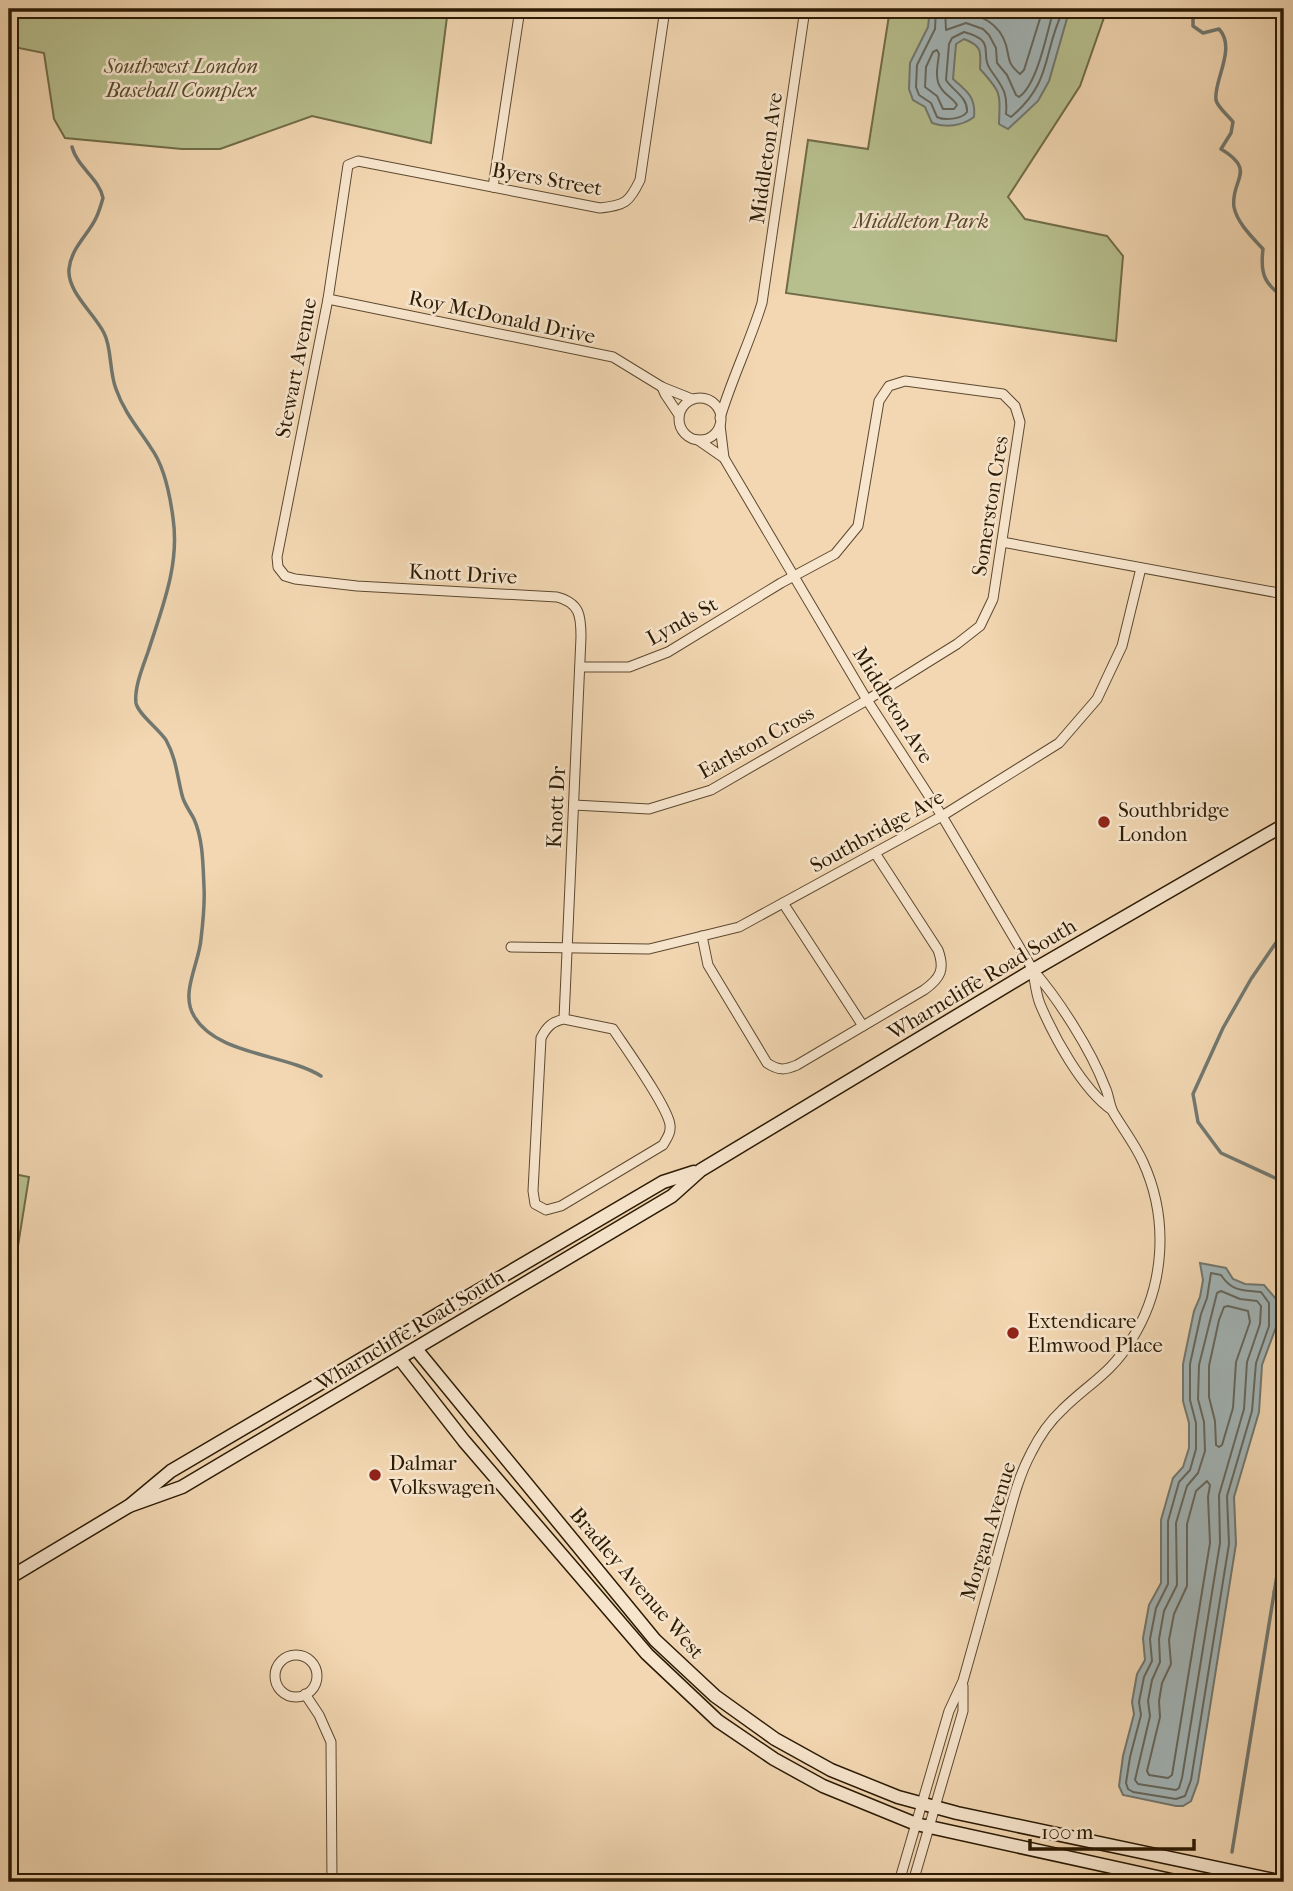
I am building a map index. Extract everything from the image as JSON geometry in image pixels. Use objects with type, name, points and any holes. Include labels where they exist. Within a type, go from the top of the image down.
[{"type":"main road","name":"Wharncliffe Road South","points":[[129,1506],[183,1487],[672,1196],[701,1170],[1033,970],[1284,825]]},
{"type":"main road","name":"Wharncliffe Road South","points":[[9,1578],[129,1506],[171,1471],[396,1338],[663,1182],[701,1170]]},
{"type":"main road","name":"Bradley Avenue West","points":[[415,1349],[656,1640],[715,1696],[775,1739],[831,1770],[928,1806],[1283,1882]]},
{"type":"main road","name":"Bradley Avenue West","points":[[400,1359],[464,1441],[647,1654],[718,1721],[774,1759],[822,1786],[922,1826],[1180,1882]]},
{"type":"street","points":[[492,187],[520,9]]},
{"type":"street","name":"Byers Street","points":[[348,165],[358,161],[600,208],[619,206],[631,199],[640,180],[665,9]]},
{"type":"street","name":"Middleton Ave","points":[[720,422],[762,303],[805,9]]},
{"type":"street","name":"Stewart Avenue","points":[[285,576],[278,568],[277,557],[328,299],[348,165]]},
{"type":"street","name":"Roy McDonald Drive","points":[[328,299],[613,357],[663,387],[692,399]]},
{"type":"street","name":"Somerston Cres","points":[[793,576],[835,554],[858,526],[879,401],[888,386],[905,381],[1003,394],[1015,407],[1020,422],[993,600],[980,626],[957,644],[867,699]]},
{"type":"street","points":[[663,387],[664,394],[679,415]]},
{"type":"street","points":[[724,458],[685,434],[679,422],[679,415],[683,405],[692,399],[705,399],[729,391]]},
{"type":"street","points":[[705,399],[716,406],[724,458]]},
{"type":"street","points":[[698,440],[715,433],[720,422]]},
{"type":"street","name":"Middleton Ave","points":[[724,458],[1033,970]]},
{"type":"street","points":[[1002,542],[1284,594]]},
{"type":"street","name":"Southbridge Ave","points":[[511,947],[649,948],[739,928],[942,816],[1059,743],[1097,699],[1122,646],[1140,568]]},
{"type":"street","name":"Knott Drive","points":[[285,576],[357,586],[557,597],[568,600],[581,617],[580,667]]},
{"type":"street","name":"Lynds St","points":[[580,667],[629,667],[668,652],[793,576]]},
{"type":"street","name":"Knott Dr","points":[[565,1019],[580,667]]},
{"type":"street","name":"Earlston Cross","points":[[574,805],[649,809],[711,790],[867,699]]},
{"type":"street","points":[[702,936],[708,965],[767,1063],[776,1069],[785,1070],[797,1065],[935,982],[941,973],[943,964],[938,950],[874,853]]},
{"type":"street","points":[[783,903],[863,1027]]},
{"type":"street","name":"Morgan Avenue","points":[[1033,970],[1039,1001],[1066,1053],[1097,1099],[1112,1110]]},
{"type":"street","name":"Morgan Avenue","points":[[899,1882],[963,1711],[963,1681],[1016,1489],[1029,1456],[1055,1417],[1106,1373],[1125,1351],[1146,1313],[1155,1286],[1160,1243],[1156,1200],[1142,1160],[1112,1110],[1106,1087],[1094,1064],[1052,992],[1033,970]]},
{"type":"street","points":[[565,1019],[613,1029],[662,1105],[670,1122],[670,1133],[663,1145],[561,1206],[547,1210],[535,1205],[533,1191],[541,1038],[546,1028],[555,1021],[565,1019]]},
{"type":"street","points":[[302,1656],[314,1666],[316,1682],[305,1694],[289,1696],[277,1685],[276,1669],[286,1657],[302,1656]]},
{"type":"street","points":[[305,1694],[319,1715],[331,1742],[332,1882]]},
{"type":"street","name":"Morgan Avenue","points":[[913,1882],[922,1826]]},
{"type":"green space","name":"Southwest London Baseball Complex","points":[[9,9],[448,9],[431,143],[312,116],[220,149],[182,149],[65,138],[54,119],[44,53],[9,46]]},
{"type":"green space","name":"Middleton Park","points":[[890,9],[1107,9],[1080,86],[1008,197],[1025,219],[1107,236],[1123,256],[1116,341],[786,293],[808,140],[868,149]]},
{"type":"green space","points":[[9,1173],[29,1177],[9,1302]]},
{"type":"water","points":[[930,9],[1073,9],[1068,15],[1049,81],[1038,101],[1008,129],[999,124],[998,94],[980,69],[979,50],[964,39],[956,44],[953,79],[972,99],[974,117],[959,124],[937,125],[932,123],[925,107],[913,100],[909,89],[910,63],[928,27]]},
{"type":"water","points":[[1200,1263],[1226,1268],[1233,1279],[1245,1284],[1264,1285],[1277,1300],[1276,1327],[1262,1365],[1259,1412],[1234,1497],[1236,1544],[1198,1782],[1191,1801],[1183,1806],[1176,1806],[1123,1795],[1119,1786],[1123,1756],[1134,1714],[1132,1702],[1137,1674],[1145,1660],[1143,1638],[1149,1605],[1161,1583],[1161,1520],[1173,1478],[1183,1467],[1189,1448],[1189,1423],[1183,1401],[1183,1364],[1203,1280]]},
{"type":"waterway","points":[[1193,9],[1193,26],[1203,33],[1219,29],[1224,37],[1225,55],[1216,100],[1233,122],[1231,133],[1221,149],[1232,157],[1240,170],[1234,207],[1242,224],[1263,249],[1262,265],[1265,277],[1272,288],[1284,298]]},
{"type":"waterway","points":[[72,147],[78,161],[97,184],[103,198],[93,224],[70,261],[72,286],[104,333],[116,389],[127,413],[160,464],[173,518],[175,535],[172,569],[164,603],[139,677],[136,703],[166,740],[183,798],[194,819],[201,844],[204,913],[200,949],[190,988],[190,1007],[204,1029],[218,1039],[321,1076]]},
{"type":"waterway","points":[[1284,931],[1251,979],[1223,1028],[1193,1094],[1198,1122],[1221,1153],[1284,1182]]},
{"type":"waterway","points":[[9,1222],[9,1230]]},
{"type":"waterway","points":[[1232,1852],[1284,1532]]},
{"type":"waterway","points":[[1274,1592],[1284,1591]]},
{"type":"place","name":"Southbridge London","points":[[1104,822]]},
{"type":"place","name":"Extendicare Elmwood Place","points":[[1013,1333]]},
{"type":"place","name":"Dalmar Volkswagen","points":[[375,1475]]}]
